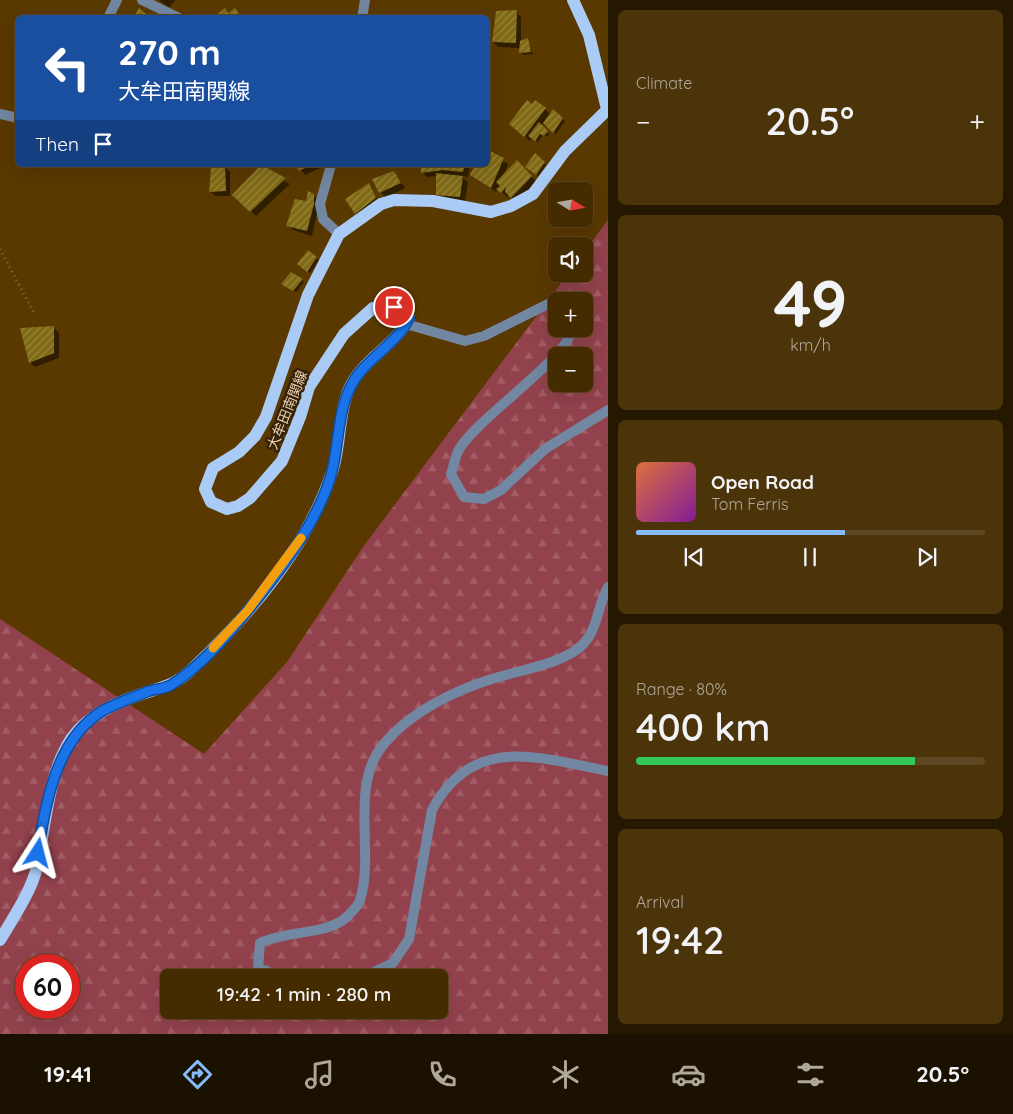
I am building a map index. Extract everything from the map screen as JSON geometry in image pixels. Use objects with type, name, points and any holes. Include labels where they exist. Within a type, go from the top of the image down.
[{"type":"main road","points":[[573,0],[590,35],[608,109]]},
{"type":"main road","name":"大牟田南関線","points":[[406,324],[409,318],[406,311],[385,306],[373,308],[344,334],[309,387],[300,417],[282,461],[250,498],[238,506],[227,509],[211,502],[205,489],[213,468],[239,452],[255,436],[266,417],[308,295],[339,234],[381,204],[394,200],[433,201],[491,212],[511,206],[533,194],[565,151],[608,109]]},
{"type":"main road","points":[[0,940],[27,891],[36,868],[40,837],[52,788],[71,739],[86,722],[104,710],[150,691],[169,687],[186,674],[248,610],[300,542],[322,496],[333,468],[342,411],[350,387],[361,371],[382,348],[404,330],[406,324]]},
{"type":"street","points":[[110,15],[117,0]]},
{"type":"street","points":[[142,0],[173,15]]},
{"type":"street","points":[[362,15],[365,0]]},
{"type":"street","points":[[0,114],[15,117]]},
{"type":"street","points":[[330,167],[320,204],[322,219],[339,234]]},
{"type":"street","points":[[406,324],[464,341],[484,336],[548,304]]},
{"type":"street","points":[[567,337],[557,354],[477,428],[459,449],[451,474],[464,497],[484,499],[501,490],[544,448],[608,410]]},
{"type":"street","points":[[608,587],[593,629],[585,643],[565,656],[492,678],[434,703],[409,721],[382,746],[371,768],[364,808],[364,871],[360,902],[341,922],[274,937],[260,943],[258,968],[273,974],[316,976],[372,973],[393,963],[409,940],[432,810],[440,796],[463,771],[489,759],[523,754],[608,771]]},
{"type":"path","points":[[0,249],[34,313]]},
{"type":"green space","points":[[608,220],[608,1034],[0,1034],[0,619],[204,754],[287,662],[363,547],[548,301],[548,337],[593,337],[593,292],[554,292],[562,282],[593,282],[593,240]]},
{"type":"building","points":[[139,8],[147,15],[135,15]]},
{"type":"building","points":[[225,8],[228,13],[235,8],[240,15],[217,15]]},
{"type":"building","points":[[517,10],[516,43],[492,42],[496,11]]},
{"type":"building","points":[[528,38],[531,52],[519,53],[520,41]]},
{"type":"building","points":[[527,100],[532,104],[535,100],[546,108],[524,137],[509,124]]},
{"type":"building","points":[[553,109],[563,118],[553,133],[543,123]]},
{"type":"building","points":[[539,122],[548,131],[544,136],[540,134],[535,141],[528,136]]},
{"type":"building","points":[[490,151],[504,158],[491,188],[470,175],[474,167],[490,167]]},
{"type":"building","points":[[535,153],[545,162],[536,175],[525,167]]},
{"type":"building","points":[[517,160],[532,176],[511,198],[505,192],[506,187],[501,193],[496,189],[500,186],[496,182]]},
{"type":"building","points":[[225,167],[226,191],[209,192],[211,168]]},
{"type":"building","points":[[259,167],[265,167],[286,178],[250,212],[232,195]]},
{"type":"building","points":[[296,167],[307,167],[299,171]]},
{"type":"building","points":[[421,167],[464,167],[463,172],[443,170],[421,173]]},
{"type":"building","points":[[394,171],[401,183],[379,193],[372,179]]},
{"type":"building","points":[[436,173],[463,176],[460,197],[436,195]]},
{"type":"building","points":[[369,183],[376,198],[355,214],[345,199]]},
{"type":"building","points":[[308,191],[314,194],[314,204],[307,231],[286,226],[295,199],[306,201]]},
{"type":"building","points":[[308,250],[317,257],[307,272],[297,264]]},
{"type":"building","points":[[291,272],[303,279],[293,291],[281,284]]},
{"type":"building","points":[[54,326],[54,353],[29,363],[20,328]]},
{"type":"slow traffic","points":[[213,648],[248,610],[300,542],[301,538]]},
{"type":"route","points":[[38,853],[52,788],[60,763],[71,739],[86,722],[104,710],[150,691],[169,687],[186,674],[206,656],[248,610],[300,542],[333,468],[342,411],[350,387],[361,371],[382,348],[404,330],[409,318],[406,311],[394,307]]}]
